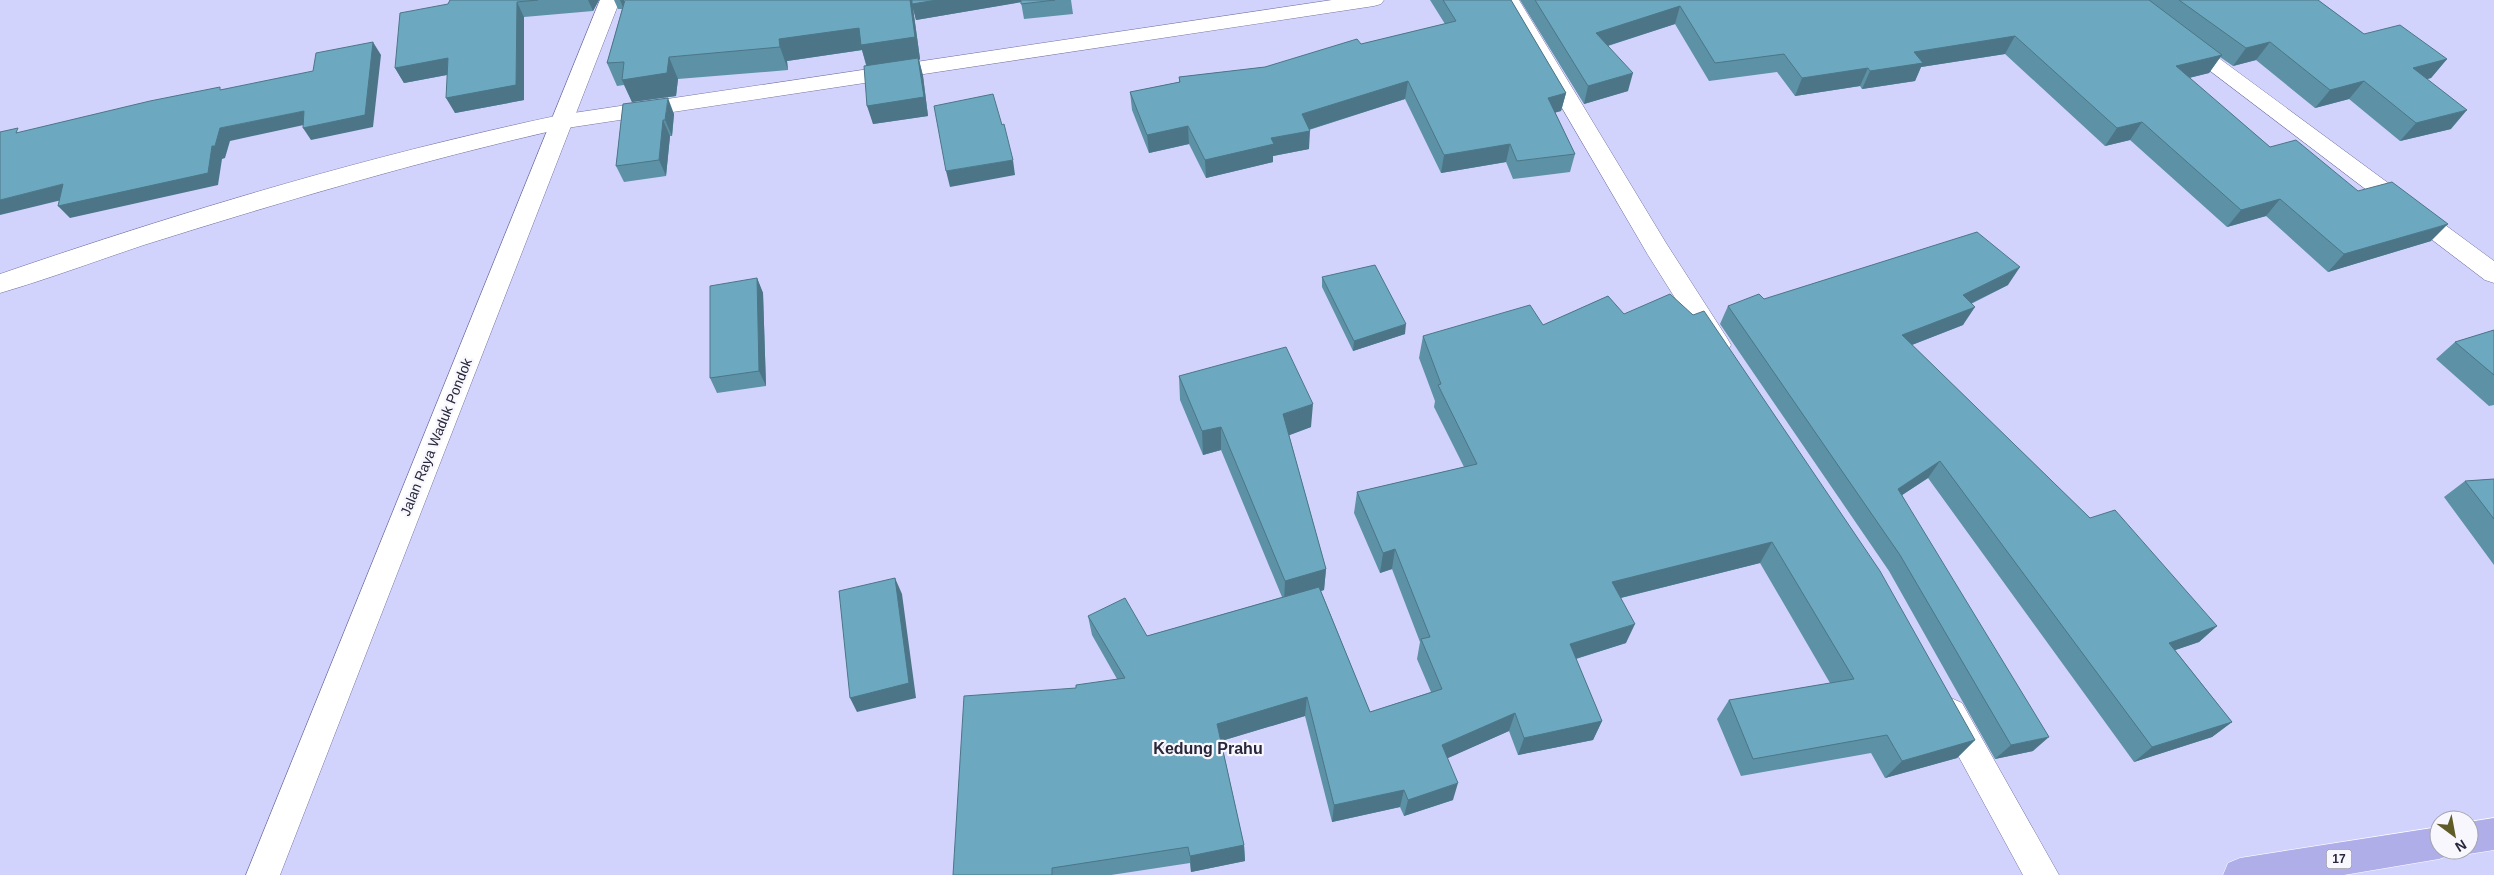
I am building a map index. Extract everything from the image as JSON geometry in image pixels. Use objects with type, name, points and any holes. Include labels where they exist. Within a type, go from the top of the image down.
[{"type":"highway","points":[[2479,836],[2494,834]]},
{"type":"highway","name":"17","points":[[2240,875],[2429,845]]},
{"type":"street","name":"Jalan Raya Waduk Pondok","points":[[263,875],[397,533],[517,239],[560,122],[610,0]]},
{"type":"street","points":[[0,284],[65,261],[302,188],[505,134],[560,122],[1374,0]]},
{"type":"street","points":[[1509,0],[1657,249],[1731,365]]},
{"type":"street","points":[[2127,0],[2494,274]]},
{"type":"street","points":[[1940,694],[2042,875]]},
{"type":"building","points":[[450,0],[538,0],[517,2],[516,85],[446,98],[448,58],[395,68],[400,13],[448,4]]},
{"type":"building","points":[[625,0],[910,0],[915,37],[861,45],[859,28],[779,39],[780,47],[669,57],[667,73],[622,80],[624,62],[607,63]]},
{"type":"building","points":[[912,0],[937,0],[912,4]]},
{"type":"building","points":[[1021,0],[1055,0],[1021,4]]},
{"type":"building","points":[[1443,0],[1511,0],[1566,93],[1548,98],[1575,154],[1517,161],[1510,144],[1444,155],[1408,81],[1302,114],[1310,131],[1271,138],[1274,144],[1205,160],[1188,126],[1147,135],[1130,92],[1180,82],[1179,77],[1265,67],[1357,39],[1361,44],[1456,21]]},
{"type":"building","points":[[1535,0],[2149,0],[2222,55],[2176,66],[2270,147],[2296,140],[2358,191],[2392,182],[2448,224],[2344,254],[2280,199],[2241,210],[2142,122],[2117,128],[2015,36],[1914,52],[1923,63],[1870,71],[1868,68],[1802,78],[1784,54],[1715,63],[1680,6],[1596,33],[1633,73],[1588,86]]},
{"type":"building","points":[[2179,0],[2318,0],[2364,34],[2400,25],[2447,59],[2413,68],[2467,110],[2416,123],[2364,81],[2330,90],[2270,42],[2246,48]]},
{"type":"building","points":[[373,42],[365,115],[303,128],[304,111],[220,128],[215,146],[212,146],[208,173],[58,206],[63,184],[0,200],[0,132],[18,128],[16,133],[150,101],[220,87],[220,90],[313,71],[316,53]]},
{"type":"building","points":[[918,58],[924,97],[867,106],[864,66]]},
{"type":"building","points":[[993,94],[1002,125],[1004,124],[1013,160],[946,171],[934,106]]},
{"type":"building","points":[[668,98],[665,120],[663,120],[659,160],[616,166],[623,104]]},
{"type":"building","points":[[1977,232],[2020,267],[1963,295],[1975,307],[1902,335],[2090,518],[2115,510],[2217,626],[2169,643],[2232,722],[2152,747],[1940,461],[1898,489],[2049,737],[2011,745],[1900,555],[1728,306],[1759,294],[1764,299]]},
{"type":"building","points":[[1375,265],[1406,324],[1354,341],[1322,277]]},
{"type":"building","points":[[757,278],[759,371],[710,378],[710,286]]},
{"type":"building","points":[[1670,294],[1693,315],[1704,311],[1880,571],[1975,740],[1902,761],[1887,735],[1753,759],[1729,700],[1854,679],[1772,542],[1612,582],[1635,624],[1570,644],[1602,721],[1524,738],[1515,713],[1442,745],[1458,783],[1408,800],[1404,790],[1334,805],[1307,697],[1217,724],[1244,845],[1190,856],[1188,847],[1052,868],[1052,875],[953,875],[964,696],[1076,688],[1076,685],[1125,678],[1088,616],[1125,598],[1147,636],[1319,587],[1370,712],[1442,689],[1421,639],[1430,637],[1395,549],[1383,553],[1357,492],[1477,464],[1438,385],[1441,384],[1423,336],[1530,305],[1543,325],[1608,296],[1624,314]]},
{"type":"building","points":[[2494,330],[2494,375],[2455,342]]},
{"type":"building","points":[[1286,347],[1313,404],[1283,414],[1326,569],[1285,581],[1221,427],[1202,431],[1179,376]]},
{"type":"building","points":[[2494,479],[2494,519],[2465,481]]},
{"type":"building","points":[[895,578],[909,683],[850,698],[839,591]]},
{"type":"district","name":"Kedung Prahu","points":[[1208,748]]}]
